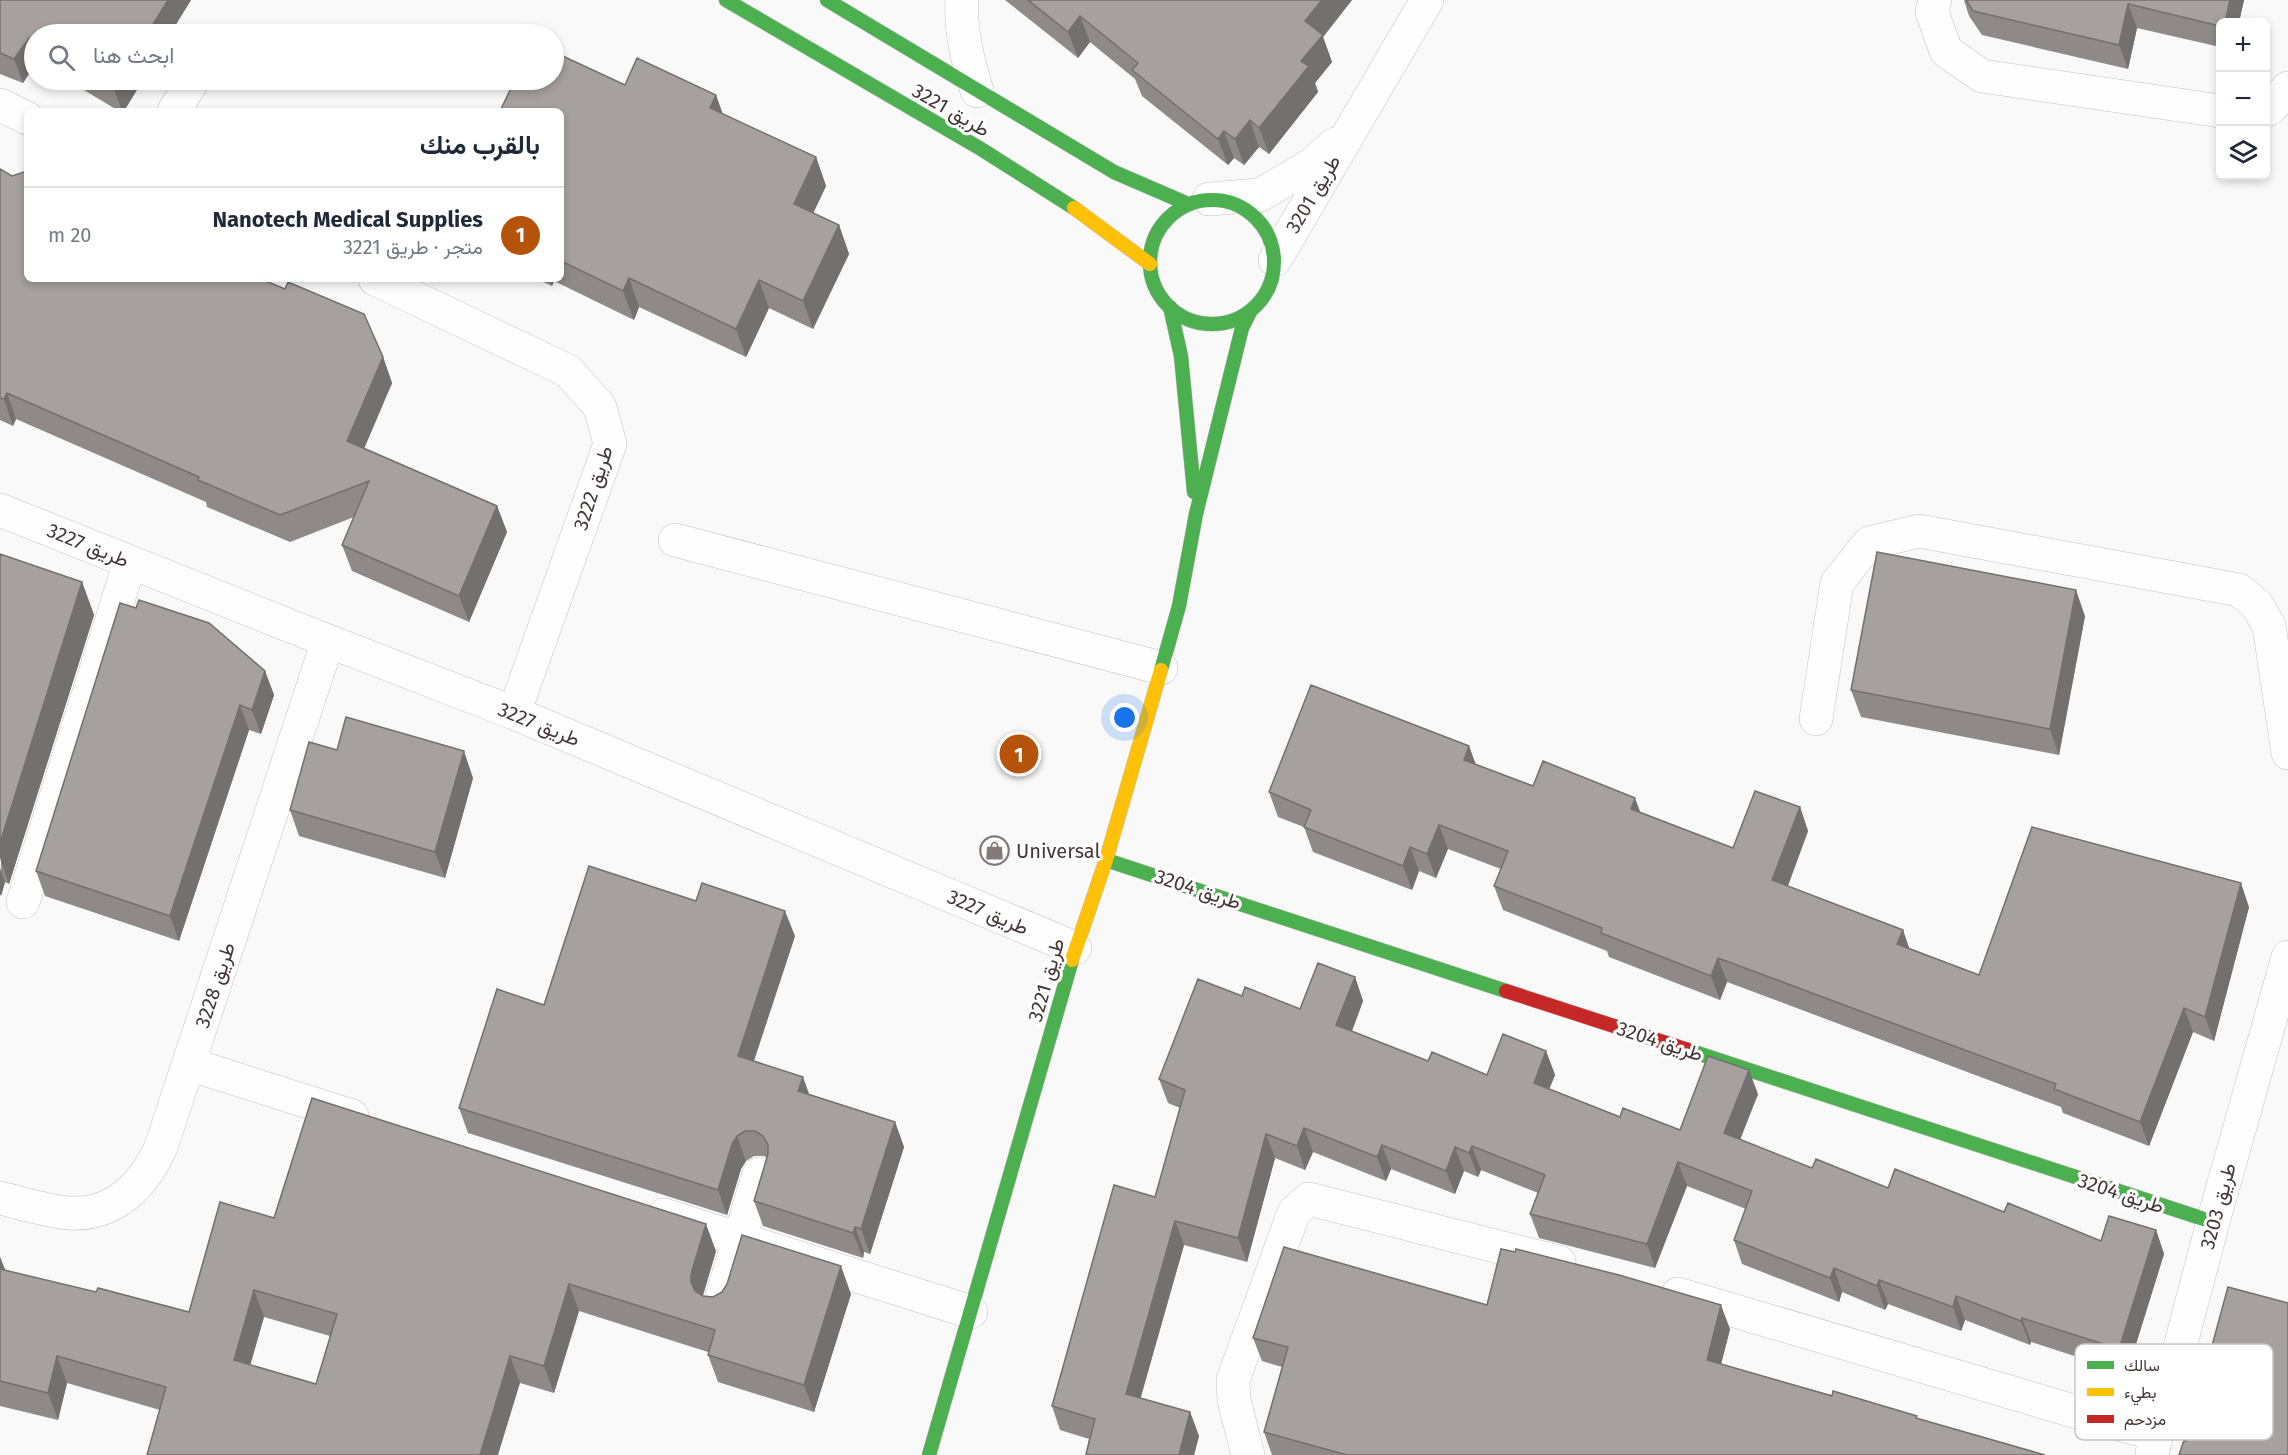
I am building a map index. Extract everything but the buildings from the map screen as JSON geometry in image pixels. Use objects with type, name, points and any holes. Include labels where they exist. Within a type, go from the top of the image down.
[{"type":"street","name":"طريق 3221","points":[[726,0],[981,149],[1092,219],[1150,264]]},
{"type":"street","name":"طريق 3221","points":[[827,0],[1114,172],[1198,202]]},
{"type":"street","points":[[962,0],[961,17],[965,49],[976,91]]},
{"type":"street","name":"طريق 3201","points":[[1275,260],[1427,0]]},
{"type":"street","points":[[1933,6],[1946,51],[1982,76],[2216,110]]},
{"type":"street","points":[[176,108],[187,90]]},
{"type":"street","points":[[0,105],[24,117]]},
{"type":"street","name":"طريق 3201","points":[[1198,202],[1260,195],[1311,165],[1352,129]]},
{"type":"street","points":[[1198,202],[1233,203],[1254,216],[1269,236],[1275,260],[1272,279],[1264,297],[1250,312],[1231,322],[1209,324],[1188,319],[1170,307],[1155,288],[1150,264],[1154,240],[1167,219],[1198,202]]},
{"type":"street","name":"طريق 3222","points":[[381,282],[568,371],[600,407],[610,444],[514,713]]},
{"type":"street","name":"طريق 3221","points":[[1170,307],[1181,356],[1196,514]]},
{"type":"street","name":"طريق 3221","points":[[929,1455],[1075,948],[1106,860],[1179,606],[1196,514],[1242,328],[1250,312]]},
{"type":"street","name":"طريق 3227","points":[[0,510],[514,713],[1075,948]]},
{"type":"street","points":[[1816,719],[1838,583],[1869,543],[1919,531],[2239,590],[2257,605],[2269,626],[2288,753]]},
{"type":"street","points":[[675,540],[1161,668]]},
{"type":"street","points":[[23,902],[130,562]]},
{"type":"street","name":"طريق 3228","points":[[0,1198],[70,1213],[94,1210],[116,1201],[136,1187],[151,1169],[161,1147],[189,1064],[328,641]]},
{"type":"street","name":"طريق 3204","points":[[1106,860],[2213,1222]]},
{"type":"street","name":"طريق 3203","points":[[2181,1344],[2288,957]]},
{"type":"street","points":[[189,1064],[376,1123]]},
{"type":"street","points":[[719,1306],[759,1174]]},
{"type":"street","points":[[1248,1455],[1234,1400],[1233,1380],[1294,1212],[1309,1198],[1587,1269]]},
{"type":"street","points":[[637,1206],[972,1312]]},
{"type":"street","points":[[1645,1285],[2075,1412]]},
{"type":"traffic: fast","points":[[726,0],[981,149],[1074,208]]},
{"type":"traffic: fast","points":[[827,0],[1114,172],[1188,204]]},
{"type":"traffic: fast","points":[[1212,200],[1236,205],[1256,218],[1269,238],[1274,262],[1269,286],[1256,306],[1236,319],[1212,324],[1188,319],[1168,306],[1155,286],[1150,262],[1155,238],[1168,218],[1188,205],[1212,200]]},
{"type":"traffic: fast","points":[[1170,307],[1181,356],[1194,492]]},
{"type":"traffic: fast","points":[[1161,670],[1179,606],[1196,514],[1242,328],[1250,312]]},
{"type":"traffic: fast","points":[[1106,860],[1506,991]]},
{"type":"traffic: fast","points":[[929,1455],[1072,960]]},
{"type":"traffic: fast","points":[[1688,1050],[2213,1222]]},
{"type":"traffic: slow","points":[[1074,208],[1150,264]]},
{"type":"traffic: slow","points":[[1072,960],[1106,860],[1161,670]]},
{"type":"traffic: jam","points":[[1506,991],[1688,1050]]},
{"type":"place","name":"Nanotech Medical Supplies","points":[[1019,754]]},
{"type":"place","name":"Universal","points":[[995,851]]}]
